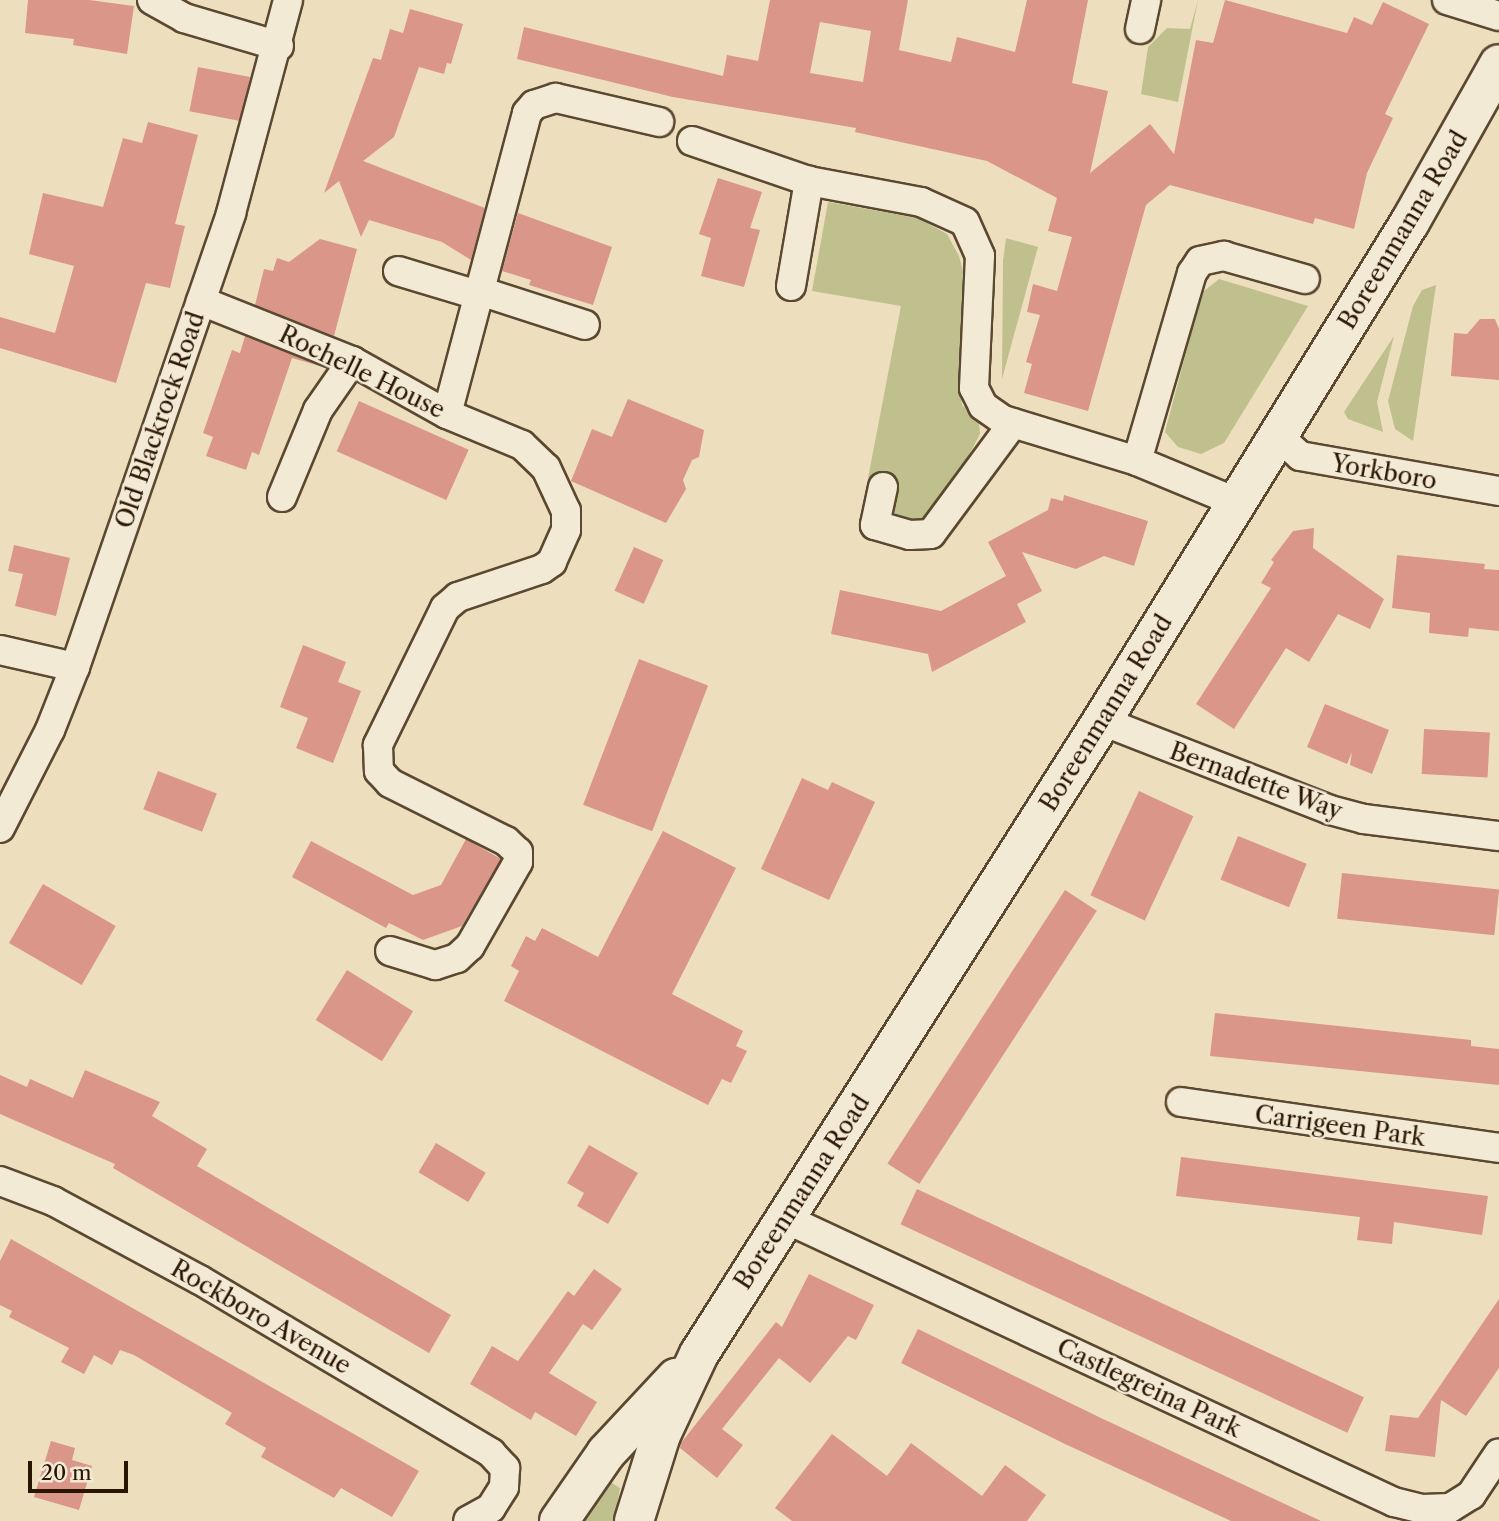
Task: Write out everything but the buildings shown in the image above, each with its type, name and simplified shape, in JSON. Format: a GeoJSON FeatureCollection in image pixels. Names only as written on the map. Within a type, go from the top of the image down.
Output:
{"type":"FeatureCollection","features":[{"type":"Feature","properties":{"kind":"main road","name":"Boreenmanna Road"},"geometry":{"type":"LineString","coordinates":[[634,1521],[661,1435],[699,1354],[1102,721],[1410,222],[1499,64]]}},
{"type":"Feature","properties":{"kind":"main road","name":"Boreenmanna Road"},"geometry":{"type":"LineString","coordinates":[[559,1521],[607,1453],[699,1354]]}},
{"type":"Feature","properties":{"kind":"street"},"geometry":{"type":"LineString","coordinates":[[152,0],[184,18],[279,46]]}},
{"type":"Feature","properties":{"kind":"street","name":"Old Blackrock Road"},"geometry":{"type":"LineString","coordinates":[[0,828],[50,730],[75,667],[201,301],[279,46],[288,0]]}},
{"type":"Feature","properties":{"kind":"street"},"geometry":{"type":"LineString","coordinates":[[1140,29],[1146,0]]}},
{"type":"Feature","properties":{"kind":"street"},"geometry":{"type":"LineString","coordinates":[[1447,0],[1499,16]]}},
{"type":"Feature","properties":{"kind":"street"},"geometry":{"type":"LineString","coordinates":[[447,414],[482,294],[527,113],[534,105],[556,98],[659,122]]}},
{"type":"Feature","properties":{"kind":"street"},"geometry":{"type":"LineString","coordinates":[[692,141],[809,181],[921,202],[965,222],[979,256],[974,388],[990,412],[1013,424],[1137,461],[1236,502]]}},
{"type":"Feature","properties":{"kind":"street"},"geometry":{"type":"LineString","coordinates":[[791,286],[809,181]]}},
{"type":"Feature","properties":{"kind":"street"},"geometry":{"type":"LineString","coordinates":[[1137,461],[1192,273],[1200,261],[1224,256],[1305,279]]}},
{"type":"Feature","properties":{"kind":"street"},"geometry":{"type":"LineString","coordinates":[[398,271],[585,326]]}},
{"type":"Feature","properties":{"kind":"street","name":"Rochelle House"},"geometry":{"type":"LineString","coordinates":[[201,301],[352,361],[447,414],[522,445],[547,468],[566,511],[566,530],[557,552],[541,569],[458,597],[446,608],[379,745],[379,771],[390,783],[515,845],[518,862],[470,946],[457,958],[435,965],[390,951]]}},
{"type":"Feature","properties":{"kind":"street"},"geometry":{"type":"LineString","coordinates":[[282,497],[318,410],[352,361]]}},
{"type":"Feature","properties":{"kind":"street"},"geometry":{"type":"LineString","coordinates":[[883,487],[876,524],[910,535],[931,534],[1013,424]]}},
{"type":"Feature","properties":{"kind":"street","name":"Yorkboro"},"geometry":{"type":"LineString","coordinates":[[1278,436],[1300,457],[1499,491]]}},
{"type":"Feature","properties":{"kind":"street"},"geometry":{"type":"LineString","coordinates":[[0,650],[75,667]]}},
{"type":"Feature","properties":{"kind":"street","name":"Bernadette Way"},"geometry":{"type":"LineString","coordinates":[[1102,721],[1330,810],[1364,819],[1499,836]]}},
{"type":"Feature","properties":{"kind":"street","name":"Carrigeen Park"},"geometry":{"type":"LineString","coordinates":[[1181,1102],[1499,1148]]}},
{"type":"Feature","properties":{"kind":"street","name":"Rockboro Avenue"},"geometry":{"type":"LineString","coordinates":[[0,1181],[52,1201],[264,1317],[478,1444],[499,1461],[506,1475],[491,1508],[468,1521]]}},
{"type":"Feature","properties":{"kind":"street","name":"Castlegreina Park"},"geometry":{"type":"LineString","coordinates":[[784,1219],[1394,1502],[1422,1510],[1450,1508],[1471,1495],[1499,1453]]}},
{"type":"Feature","properties":{"kind":"green space"},"geometry":{"type":"Polygon","coordinates":[[[1198,0],[1178,102],[1141,94],[1148,47],[1167,28],[1190,29],[1198,0]]]}},
{"type":"Feature","properties":{"kind":"green space"},"geometry":{"type":"Polygon","coordinates":[[[828,202],[918,218],[947,234],[959,256],[963,271],[959,379],[962,405],[979,422],[980,434],[958,476],[927,517],[917,522],[902,519],[892,511],[892,483],[868,478],[901,306],[812,291],[828,202]]]}},
{"type":"Feature","properties":{"kind":"green space"},"geometry":{"type":"Polygon","coordinates":[[[1006,238],[1038,247],[1002,379],[1003,261],[1006,238]]]}},
{"type":"Feature","properties":{"kind":"green space"},"geometry":{"type":"Polygon","coordinates":[[[1219,279],[1308,306],[1224,443],[1201,454],[1178,447],[1165,432],[1198,307],[1204,291],[1219,279]]]}},
{"type":"Feature","properties":{"kind":"green space"},"geometry":{"type":"Polygon","coordinates":[[[1436,285],[1413,441],[1395,429],[1388,401],[1413,306],[1422,290],[1436,285]]]}},
{"type":"Feature","properties":{"kind":"green space"},"geometry":{"type":"Polygon","coordinates":[[[1394,336],[1377,402],[1383,432],[1348,419],[1344,412],[1394,336]]]}},
{"type":"Feature","properties":{"kind":"green space"},"geometry":{"type":"Polygon","coordinates":[[[604,1478],[620,1488],[614,1521],[572,1521],[604,1478]]]}}]}
